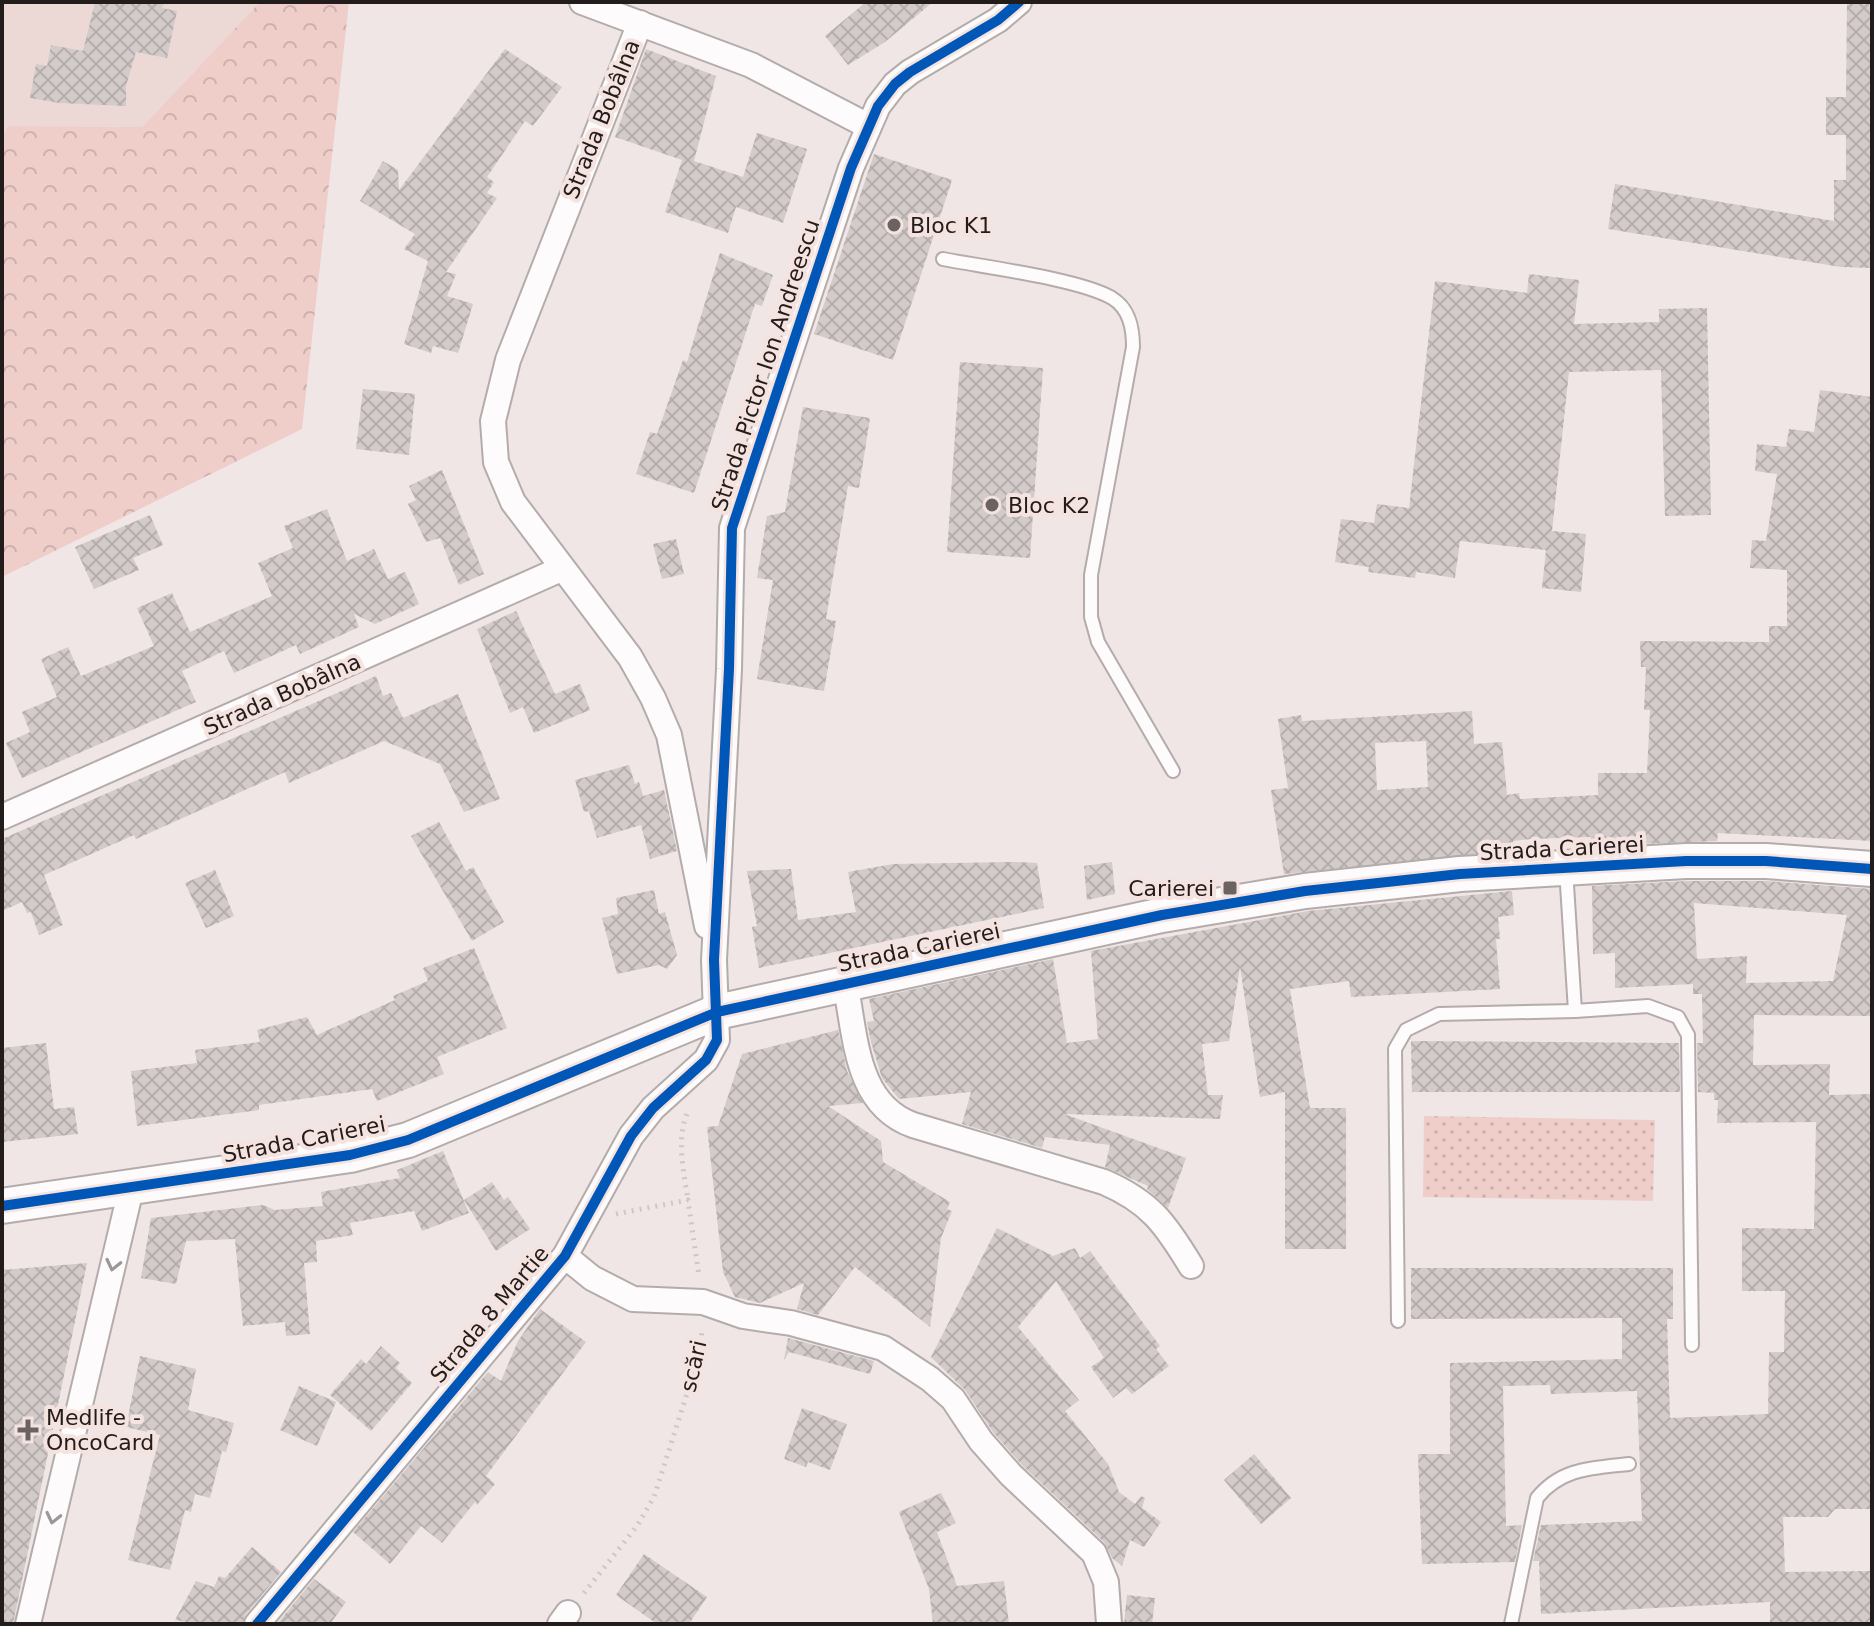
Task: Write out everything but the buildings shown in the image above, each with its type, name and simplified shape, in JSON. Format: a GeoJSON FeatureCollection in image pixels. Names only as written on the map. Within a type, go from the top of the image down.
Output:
{"type":"FeatureCollection","features":[{"type":"Feature","properties":{"kind":"street","name":"Strada Bobâlna"},"geometry":{"type":"LineString","coordinates":[[582,2],[751,65],[868,126]]}},
{"type":"Feature","properties":{"kind":"street","name":"Strada Pictor Ion Andreescu"},"geometry":{"type":"LineString","coordinates":[[717,1012],[714,960],[729,669],[732,528],[868,126],[895,84],[998,20],[1019,2]]}},
{"type":"Feature","properties":{"kind":"street","name":"Strada Bobâlna"},"geometry":{"type":"LineString","coordinates":[[640,23],[508,360],[493,421],[496,462],[513,502],[630,657],[653,698],[669,735],[714,960]]}},
{"type":"Feature","properties":{"kind":"street","name":"Strada Bobâlna"},"geometry":{"type":"LineString","coordinates":[[2,817],[480,608],[561,569]]}},
{"type":"Feature","properties":{"kind":"street","name":"Strada Carierei"},"geometry":{"type":"LineString","coordinates":[[2,1206],[302,1165],[408,1140],[717,1012],[1236,902],[1434,877],[1566,867],[1766,861],[1872,869]]}},
{"type":"Feature","properties":{"kind":"street","name":"Strada Carierei"},"geometry":{"type":"LineString","coordinates":[[845,983],[869,1090],[889,1114],[913,1125],[1104,1182],[1131,1194],[1151,1208],[1191,1266]]}},
{"type":"Feature","properties":{"kind":"street","name":"Strada 8 Martie"},"geometry":{"type":"LineString","coordinates":[[257,1624],[565,1256],[638,1127],[706,1060],[717,1040],[717,1012]]}},
{"type":"Feature","properties":{"kind":"street"},"geometry":{"type":"LineString","coordinates":[[28,1624],[131,1189]]}},
{"type":"Feature","properties":{"kind":"street"},"geometry":{"type":"LineString","coordinates":[[565,1256],[592,1278],[633,1299],[703,1302],[743,1316],[791,1323],[883,1348],[930,1379],[953,1399],[981,1441],[1011,1475],[1094,1553],[1106,1582],[1109,1624]]}},
{"type":"Feature","properties":{"kind":"lane"},"geometry":{"type":"LineString","coordinates":[[943,259],[1069,285],[1114,299],[1133,323],[1133,347],[1091,575],[1091,617],[1098,642],[1173,771]]}},
{"type":"Feature","properties":{"kind":"lane"},"geometry":{"type":"LineString","coordinates":[[1566,867],[1575,1011]]}},
{"type":"Feature","properties":{"kind":"lane"},"geometry":{"type":"LineString","coordinates":[[1398,1321],[1395,1049],[1406,1030],[1439,1014],[1648,1006],[1678,1017],[1688,1035],[1692,1345]]}},
{"type":"Feature","properties":{"kind":"lane"},"geometry":{"type":"LineString","coordinates":[[1511,1624],[1537,1498],[1550,1481],[1577,1470],[1629,1464]]}},
{"type":"Feature","properties":{"kind":"shaded area"},"geometry":{"type":"Polygon","coordinates":[[[2,2],[260,2],[142,127],[9,126],[2,136],[2,2]]]}},
{"type":"Feature","properties":{"kind":"green space"},"geometry":{"type":"Polygon","coordinates":[[[260,2],[349,2],[302,429],[2,577],[2,136],[9,126],[142,127],[260,2]]]}},
{"type":"Feature","properties":{"kind":"green space"},"geometry":{"type":"Polygon","coordinates":[[[1424,1116],[1655,1120],[1653,1201],[1423,1197],[1424,1116]]]}},
{"type":"Feature","properties":{"kind":"cycle path"},"geometry":{"type":"LineString","coordinates":[[257,1624],[565,1256],[631,1136],[653,1108],[706,1060],[717,1040],[714,960],[729,669],[732,528],[851,168],[878,106],[895,84],[910,72],[998,20],[1019,2]]}},
{"type":"Feature","properties":{"kind":"cycle path"},"geometry":{"type":"LineString","coordinates":[[2,1206],[350,1155],[408,1140],[717,1012],[1162,915],[1305,891],[1460,874],[1686,861],[1766,861],[1872,869]]}},
{"type":"Feature","properties":{"kind":"place","name":"Bloc K1"},"geometry":{"type":"Point","coordinates":[894,225]}},
{"type":"Feature","properties":{"kind":"place","name":"Bloc K2"},"geometry":{"type":"Point","coordinates":[992,505]}},
{"type":"Feature","properties":{"kind":"place","name":"Carierei"},"geometry":{"type":"Point","coordinates":[1230,888]}},
{"type":"Feature","properties":{"kind":"place","name":"Medlife - OncoCard"},"geometry":{"type":"Point","coordinates":[28,1430]}}]}
